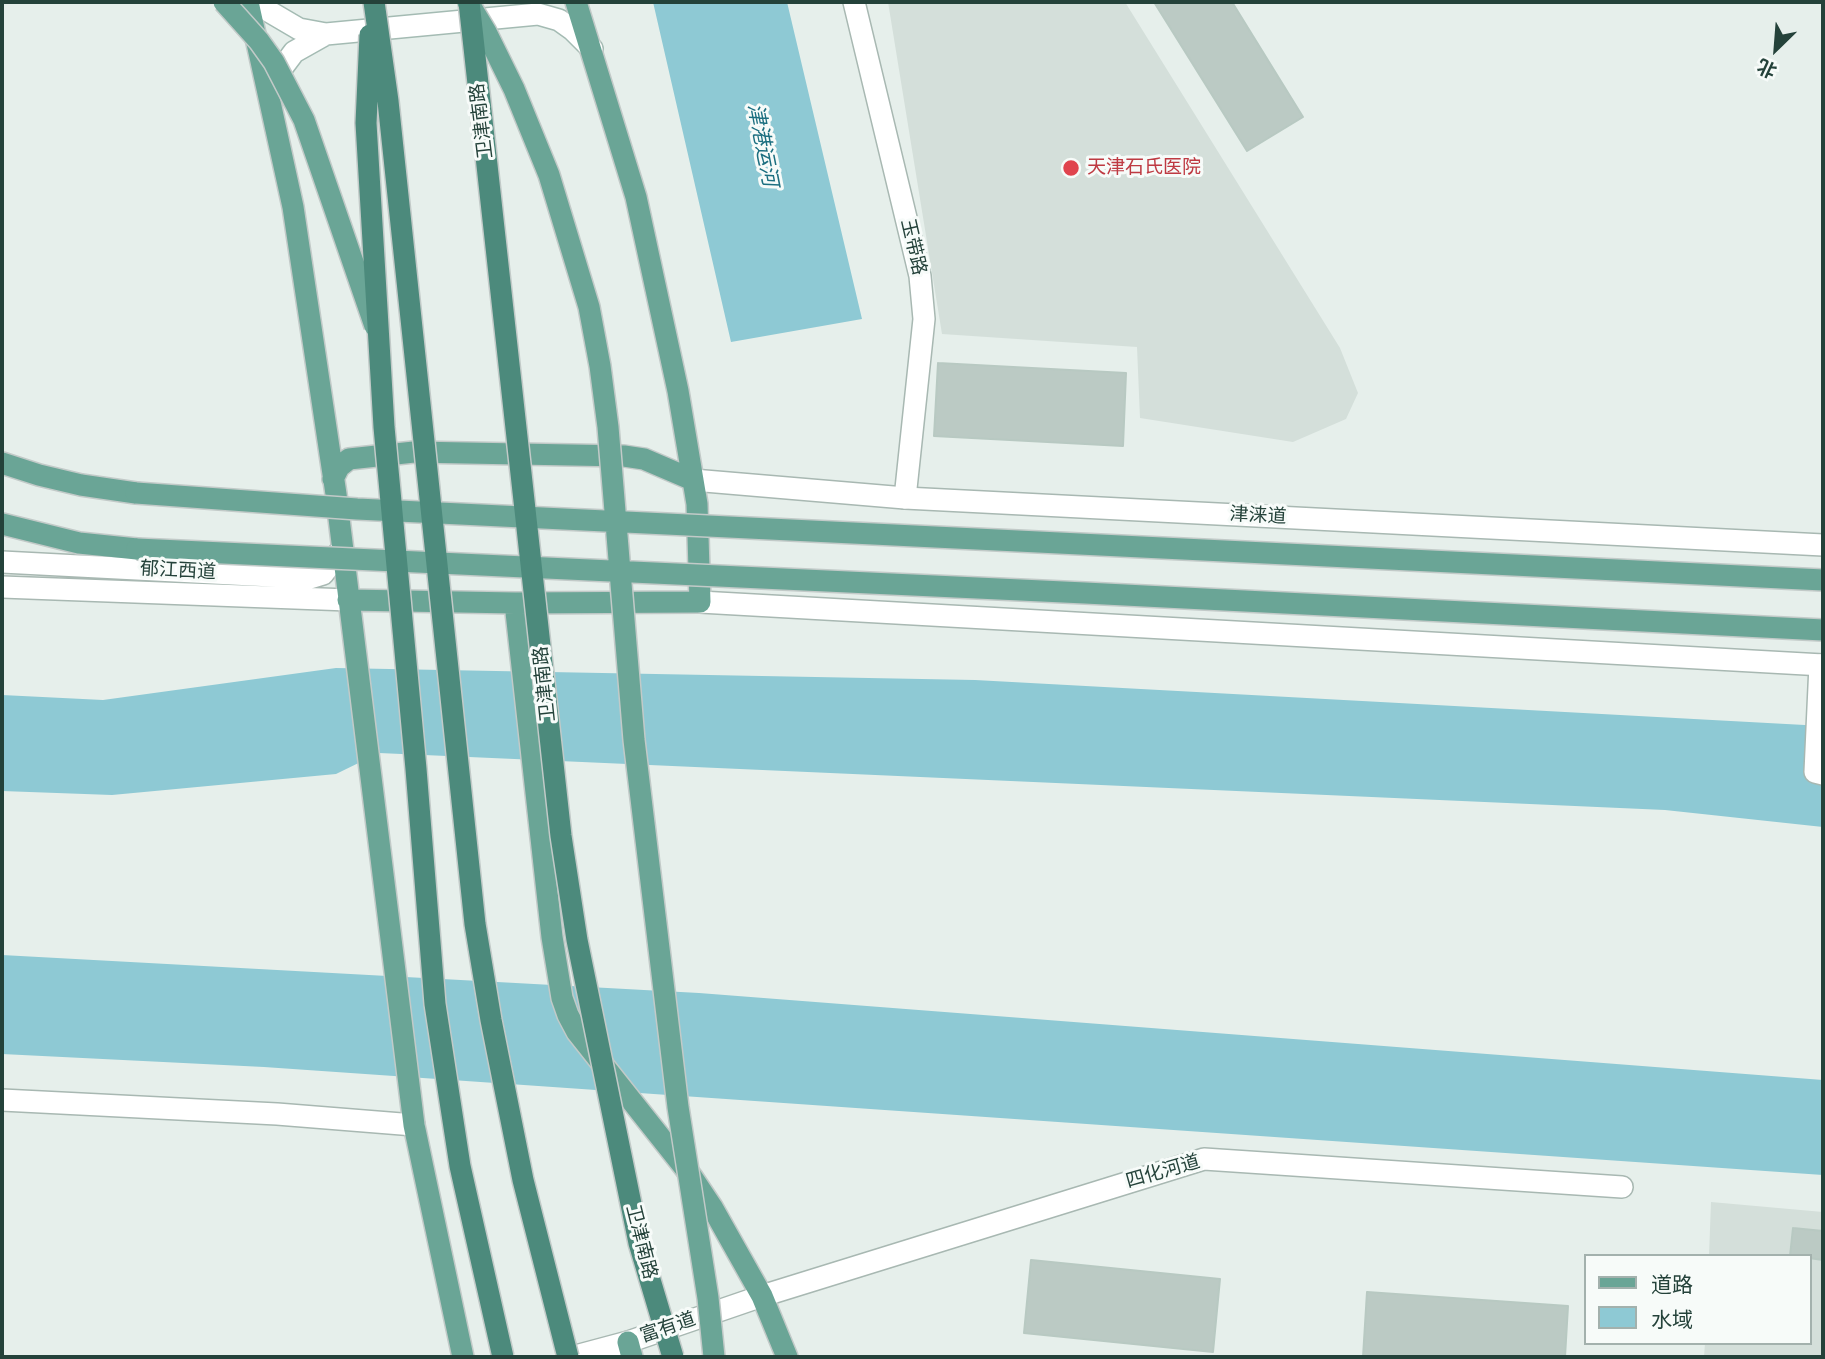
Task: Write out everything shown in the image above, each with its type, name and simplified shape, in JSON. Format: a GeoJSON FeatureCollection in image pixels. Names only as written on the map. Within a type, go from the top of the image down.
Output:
{"type":"FeatureCollection","features":[{"type":"Feature","properties":{"kind":"highway"},"geometry":{"type":"LineString","coordinates":[[373,2],[366,123],[379,339],[435,1004],[460,1166],[503,1357]]}},
{"type":"Feature","properties":{"kind":"highway"},"geometry":{"type":"LineString","coordinates":[[373,2],[390,115],[475,924],[523,1180],[570,1357]]}},
{"type":"Feature","properties":{"kind":"highway","name":"卫津南路"},"geometry":{"type":"LineString","coordinates":[[468,2],[567,875],[577,940],[639,1243],[673,1357]]}},
{"type":"Feature","properties":{"kind":"main road"},"geometry":{"type":"LineString","coordinates":[[224,2],[274,62],[304,120],[379,339]]}},
{"type":"Feature","properties":{"kind":"main road"},"geometry":{"type":"LineString","coordinates":[[248,2],[293,206],[333,479],[414,1125],[463,1357]]}},
{"type":"Feature","properties":{"kind":"main road"},"geometry":{"type":"LineString","coordinates":[[468,2],[514,89],[549,175],[589,307],[600,366],[608,428],[634,740],[678,1107],[708,1298],[714,1357]]}},
{"type":"Feature","properties":{"kind":"main road"},"geometry":{"type":"LineString","coordinates":[[348,600],[515,603],[700,601],[699,528],[678,391],[636,197],[576,2]]}},
{"type":"Feature","properties":{"kind":"main road"},"geometry":{"type":"LineString","coordinates":[[333,479],[339,467],[349,459],[428,453],[624,456],[644,459],[693,480]]}},
{"type":"Feature","properties":{"kind":"main road"},"geometry":{"type":"LineString","coordinates":[[2,463],[80,485],[136,492],[357,509],[1823,580]]}},
{"type":"Feature","properties":{"kind":"main road"},"geometry":{"type":"LineString","coordinates":[[2,524],[79,543],[137,549],[1823,630]]}},
{"type":"Feature","properties":{"kind":"main road"},"geometry":{"type":"LineString","coordinates":[[515,603],[552,937],[562,998],[577,1032],[712,1207],[762,1296],[787,1357]]}},
{"type":"Feature","properties":{"kind":"street"},"geometry":{"type":"LineString","coordinates":[[258,2],[299,29],[326,34],[545,8],[592,49]]}},
{"type":"Feature","properties":{"kind":"street","name":"玉带路"},"geometry":{"type":"LineString","coordinates":[[854,2],[920,276],[924,319],[905,498]]}},
{"type":"Feature","properties":{"kind":"street"},"geometry":{"type":"LineString","coordinates":[[268,95],[294,52],[326,34]]}},
{"type":"Feature","properties":{"kind":"street","name":"津涞道"},"geometry":{"type":"LineString","coordinates":[[693,480],[905,498],[1823,545]]}},
{"type":"Feature","properties":{"kind":"street","name":"郁江西道"},"geometry":{"type":"LineString","coordinates":[[2,562],[310,578],[324,574],[341,550]]}},
{"type":"Feature","properties":{"kind":"street","name":"郁江西道"},"geometry":{"type":"LineString","coordinates":[[2,587],[348,600]]}},
{"type":"Feature","properties":{"kind":"street"},"geometry":{"type":"LineString","coordinates":[[700,601],[1822,665],[1819,691],[1819,773]]}},
{"type":"Feature","properties":{"kind":"street"},"geometry":{"type":"LineString","coordinates":[[2,1100],[277,1114],[414,1125]]}},
{"type":"Feature","properties":{"kind":"street","name":"四化河道"},"geometry":{"type":"LineString","coordinates":[[762,1296],[1203,1159],[1622,1187]]}},
{"type":"Feature","properties":{"kind":"street","name":"富有道"},"geometry":{"type":"LineString","coordinates":[[570,1357],[630,1350],[762,1296]]}},
{"type":"Feature","properties":{"kind":"shaded area","name":"天津石氏医院"},"geometry":{"type":"Polygon","coordinates":[[[888,2],[1125,2],[1340,348],[1358,393],[1346,419],[1293,442],[1140,418],[1137,347],[942,334],[888,2]]]}},
{"type":"Feature","properties":{"kind":"shaded area"},"geometry":{"type":"Polygon","coordinates":[[[1711,1202],[1823,1212],[1823,1357],[1704,1357],[1705,1345],[1811,1345],[1811,1254],[1709,1254],[1711,1202]]]}},
{"type":"Feature","properties":{"kind":"water","name":"津港运河"},"geometry":{"type":"Polygon","coordinates":[[[653,2],[787,2],[862,319],[731,342],[653,2]]]}},
{"type":"Feature","properties":{"kind":"water"},"geometry":{"type":"Polygon","coordinates":[[[336,668],[975,680],[1823,726],[1823,827],[1665,810],[379,753],[336,774],[112,795],[2,791],[2,695],[103,700],[336,668]]]}},
{"type":"Feature","properties":{"kind":"water"},"geometry":{"type":"Polygon","coordinates":[[[2,955],[699,993],[1823,1080],[1823,1175],[264,1067],[2,1054],[2,955]]]}},
{"type":"Feature","properties":{"kind":"building"},"geometry":{"type":"Polygon","coordinates":[[[1154,2],[1232,2],[1303,117],[1247,151],[1154,2]]]}},
{"type":"Feature","properties":{"kind":"building"},"geometry":{"type":"Polygon","coordinates":[[[938,363],[1126,373],[1123,446],[934,436],[938,363]]]}},
{"type":"Feature","properties":{"kind":"building"},"geometry":{"type":"Polygon","coordinates":[[[1793,1228],[1823,1231],[1823,1260],[1811,1258],[1811,1254],[1790,1254],[1793,1228]]]}},
{"type":"Feature","properties":{"kind":"building"},"geometry":{"type":"Polygon","coordinates":[[[1031,1260],[1220,1279],[1213,1352],[1024,1333],[1031,1260]]]}},
{"type":"Feature","properties":{"kind":"building"},"geometry":{"type":"Polygon","coordinates":[[[1367,1292],[1568,1306],[1565,1357],[1363,1357],[1367,1292]]]}},
{"type":"Feature","properties":{"kind":"place","name":"天津石氏医院"},"geometry":{"type":"Point","coordinates":[1071,168]}}]}
